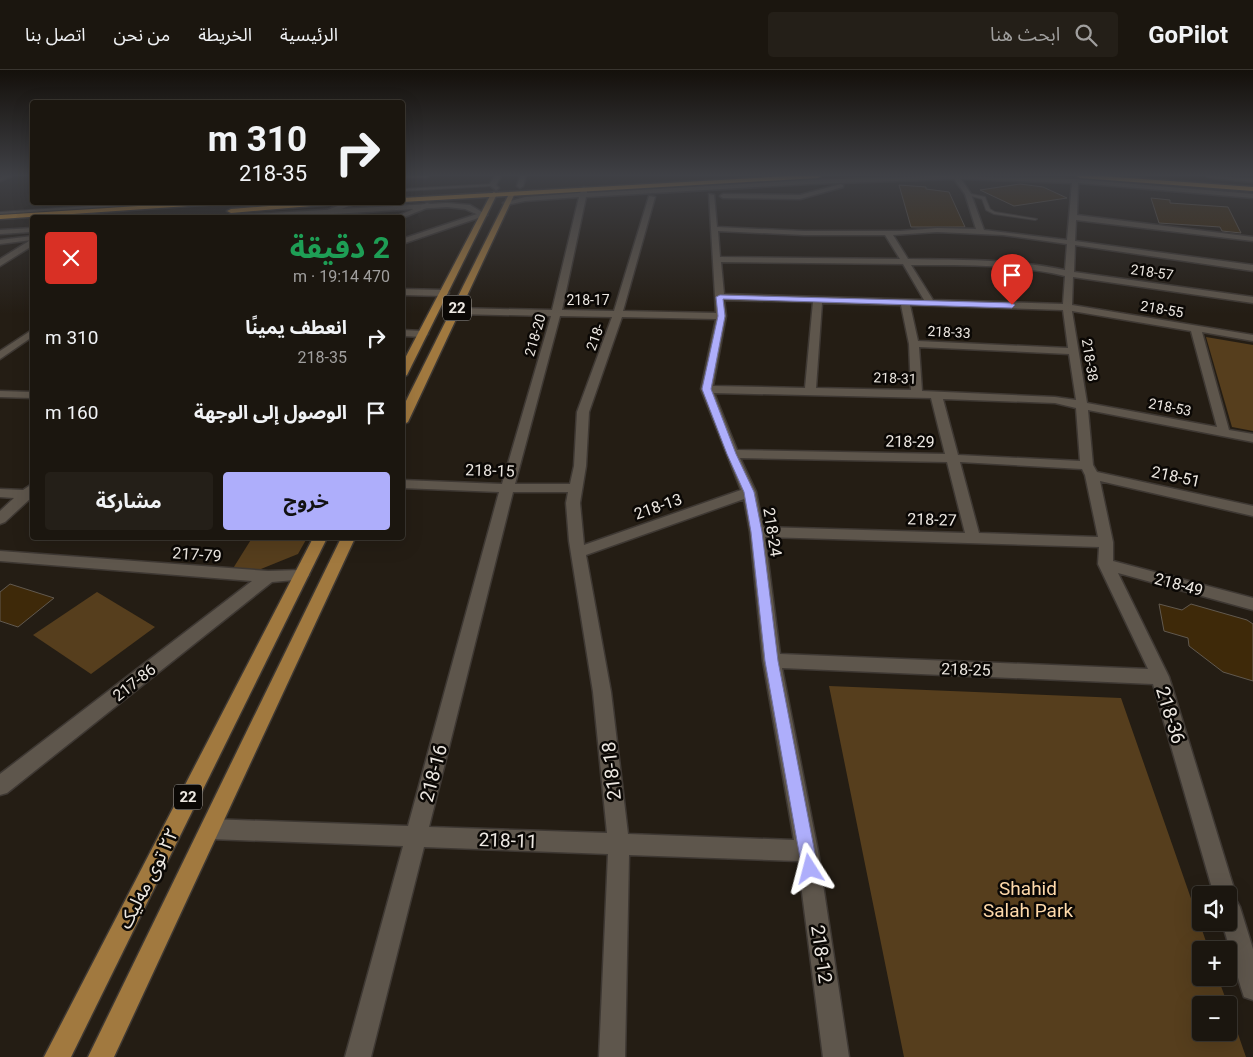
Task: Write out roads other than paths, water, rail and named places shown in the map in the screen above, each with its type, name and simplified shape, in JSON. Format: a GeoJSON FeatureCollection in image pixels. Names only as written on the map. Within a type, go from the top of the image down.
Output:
{"type":"FeatureCollection","features":[{"type":"Feature","properties":{"kind":"highway"},"geometry":{"type":"LineString","coordinates":[[0,225],[30,223]]}},
{"type":"Feature","properties":{"kind":"main road","name":"22"},"geometry":{"type":"LineString","coordinates":[[405,369],[479,222]]}},
{"type":"Feature","properties":{"kind":"main road","name":"22"},"geometry":{"type":"LineString","coordinates":[[405,416],[498,222]]}},
{"type":"Feature","properties":{"kind":"main road","name":"٢٢ توی مەلیک"},"geometry":{"type":"LineString","coordinates":[[57,1057],[319,540]]}},
{"type":"Feature","properties":{"kind":"main road","name":"٢٢ توی مەلیک"},"geometry":{"type":"LineString","coordinates":[[101,1057],[347,540]]}},
{"type":"Feature","properties":{"kind":"street"},"geometry":{"type":"LineString","coordinates":[[405,241],[462,222]]}},
{"type":"Feature","properties":{"kind":"street","name":"218-20"},"geometry":{"type":"LineString","coordinates":[[509,488],[524,424],[556,314],[578,222]]}},
{"type":"Feature","properties":{"kind":"street","name":"218-"},"geometry":{"type":"LineString","coordinates":[[576,488],[580,466],[583,412],[618,314],[644,222]]}},
{"type":"Feature","properties":{"kind":"street"},"geometry":{"type":"LineString","coordinates":[[707,389],[721,316],[713,222]]}},
{"type":"Feature","properties":{"kind":"street"},"geometry":{"type":"LineString","coordinates":[[978,222],[981,232]]}},
{"type":"Feature","properties":{"kind":"street","name":"218-38"},"geometry":{"type":"LineString","coordinates":[[1073,222],[1067,307],[1082,405],[1089,470],[1106,542]]}},
{"type":"Feature","properties":{"kind":"street"},"geometry":{"type":"LineString","coordinates":[[1114,222],[1253,239]]}},
{"type":"Feature","properties":{"kind":"street"},"geometry":{"type":"LineString","coordinates":[[714,229],[888,233],[937,230],[981,232],[1071,242],[1253,268]]}},
{"type":"Feature","properties":{"kind":"street"},"geometry":{"type":"LineString","coordinates":[[0,232],[30,230]]}},
{"type":"Feature","properties":{"kind":"street"},"geometry":{"type":"LineString","coordinates":[[888,233],[930,303]]}},
{"type":"Feature","properties":{"kind":"street"},"geometry":{"type":"LineString","coordinates":[[0,242],[30,238]]}},
{"type":"Feature","properties":{"kind":"street"},"geometry":{"type":"LineString","coordinates":[[0,262],[30,244]]}},
{"type":"Feature","properties":{"kind":"street","name":"218-57"},"geometry":{"type":"LineString","coordinates":[[716,260],[978,263],[1047,269],[1070,274],[1253,300]]}},
{"type":"Feature","properties":{"kind":"street"},"geometry":{"type":"LineString","coordinates":[[405,292],[444,293]]}},
{"type":"Feature","properties":{"kind":"street","name":"218-55"},"geometry":{"type":"LineString","coordinates":[[720,297],[1067,307],[1253,338]]}},
{"type":"Feature","properties":{"kind":"street"},"geometry":{"type":"LineString","coordinates":[[810,391],[818,300]]}},
{"type":"Feature","properties":{"kind":"street"},"geometry":{"type":"LineString","coordinates":[[905,302],[914,344],[917,394]]}},
{"type":"Feature","properties":{"kind":"street","name":"218-17"},"geometry":{"type":"LineString","coordinates":[[455,311],[721,316]]}},
{"type":"Feature","properties":{"kind":"street"},"geometry":{"type":"LineString","coordinates":[[1196,329],[1224,432]]}},
{"type":"Feature","properties":{"kind":"street"},"geometry":{"type":"LineString","coordinates":[[405,333],[423,334]]}},
{"type":"Feature","properties":{"kind":"street"},"geometry":{"type":"LineString","coordinates":[[0,356],[30,335]]}},
{"type":"Feature","properties":{"kind":"street"},"geometry":{"type":"LineString","coordinates":[[19,344],[30,344]]}},
{"type":"Feature","properties":{"kind":"street","name":"218-33"},"geometry":{"type":"LineString","coordinates":[[914,344],[1073,351]]}},
{"type":"Feature","properties":{"kind":"street","name":"218-31"},"geometry":{"type":"LineString","coordinates":[[707,389],[917,394],[1055,400],[1082,405]]}},
{"type":"Feature","properties":{"kind":"street","name":"218-24"},"geometry":{"type":"LineString","coordinates":[[707,389],[749,492],[757,532],[772,661],[807,850]]}},
{"type":"Feature","properties":{"kind":"street"},"geometry":{"type":"LineString","coordinates":[[0,394],[30,395]]}},
{"type":"Feature","properties":{"kind":"street"},"geometry":{"type":"LineString","coordinates":[[936,395],[951,459],[973,538]]}},
{"type":"Feature","properties":{"kind":"street","name":"218-53"},"geometry":{"type":"LineString","coordinates":[[1082,405],[1253,438]]}},
{"type":"Feature","properties":{"kind":"street","name":"218-29"},"geometry":{"type":"LineString","coordinates":[[732,454],[951,459],[1089,470]]}},
{"type":"Feature","properties":{"kind":"street","name":"218-51"},"geometry":{"type":"LineString","coordinates":[[1089,470],[1253,511]]}},
{"type":"Feature","properties":{"kind":"street","name":"218-15"},"geometry":{"type":"LineString","coordinates":[[405,484],[509,488],[576,488]]}},
{"type":"Feature","properties":{"kind":"street","name":"218-16"},"geometry":{"type":"LineString","coordinates":[[358,1057],[509,488]]}},
{"type":"Feature","properties":{"kind":"street","name":"218-18"},"geometry":{"type":"LineString","coordinates":[[576,488],[573,503],[578,552],[602,692],[619,844],[612,1057]]}},
{"type":"Feature","properties":{"kind":"street"},"geometry":{"type":"LineString","coordinates":[[0,493],[30,491]]}},
{"type":"Feature","properties":{"kind":"street"},"geometry":{"type":"LineString","coordinates":[[0,519],[30,491]]}},
{"type":"Feature","properties":{"kind":"street","name":"218-13"},"geometry":{"type":"LineString","coordinates":[[578,552],[749,492]]}},
{"type":"Feature","properties":{"kind":"street","name":"218-27"},"geometry":{"type":"LineString","coordinates":[[757,532],[1106,542]]}},
{"type":"Feature","properties":{"kind":"street","name":"218-36"},"geometry":{"type":"LineString","coordinates":[[1106,542],[1106,564],[1160,677],[1222,886]]}},
{"type":"Feature","properties":{"kind":"street","name":"217-79"},"geometry":{"type":"LineString","coordinates":[[0,556],[268,577],[301,575]]}},
{"type":"Feature","properties":{"kind":"street","name":"218-49"},"geometry":{"type":"LineString","coordinates":[[1106,564],[1253,604]]}},
{"type":"Feature","properties":{"kind":"street","name":"217-86"},"geometry":{"type":"LineString","coordinates":[[0,786],[268,577]]}},
{"type":"Feature","properties":{"kind":"street","name":"218-25"},"geometry":{"type":"LineString","coordinates":[[772,661],[1160,677]]}},
{"type":"Feature","properties":{"kind":"street","name":"218-11"},"geometry":{"type":"LineString","coordinates":[[210,829],[807,850]]}},
{"type":"Feature","properties":{"kind":"street","name":"218-12"},"geometry":{"type":"LineString","coordinates":[[807,850],[836,1057]]}},
{"type":"Feature","properties":{"kind":"street"},"geometry":{"type":"LineString","coordinates":[[1236,931],[1253,988]]}},
{"type":"Feature","properties":{"kind":"park label","name":"Shahid Salah Park"},"geometry":{"type":"Point","coordinates":[1028,899]}}]}
